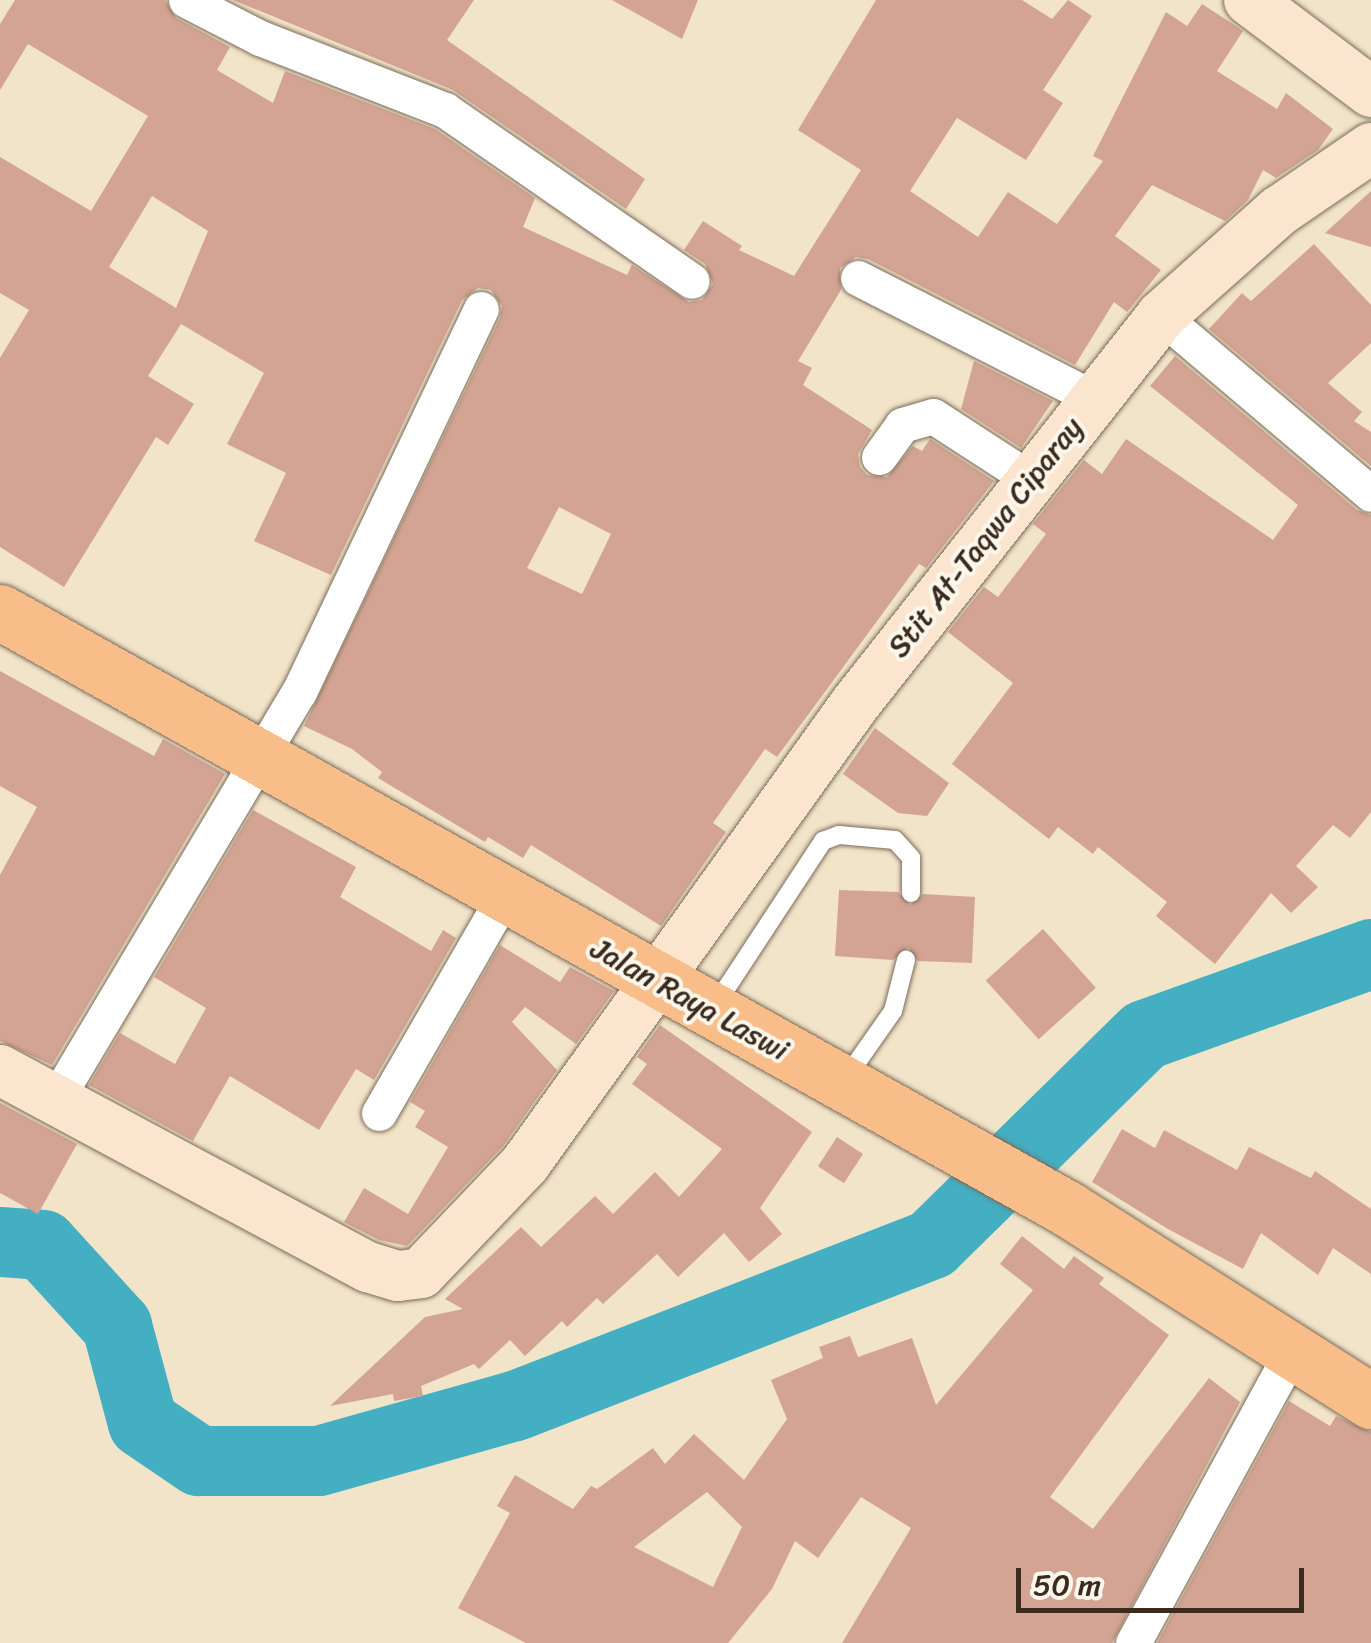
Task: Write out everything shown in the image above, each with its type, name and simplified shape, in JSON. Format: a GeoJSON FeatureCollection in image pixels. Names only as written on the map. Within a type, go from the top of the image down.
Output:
{"type":"FeatureCollection","features":[{"type":"Feature","properties":{"kind":"main road"},"geometry":{"type":"LineString","coordinates":[[1250,0],[1371,92]]}},
{"type":"Feature","properties":{"kind":"main road","name":"Stit At-Taqwa Ciparay"},"geometry":{"type":"LineString","coordinates":[[56,1099],[368,1268],[398,1276],[421,1273],[525,1164],[659,983],[855,704],[1160,316],[1279,211],[1371,148]]}},
{"type":"Feature","properties":{"kind":"main road","name":"Jalan Raya Laswi"},"geometry":{"type":"LineString","coordinates":[[0,612],[1068,1209],[1371,1401]]}},
{"type":"Feature","properties":{"kind":"main road"},"geometry":{"type":"LineString","coordinates":[[0,1070],[56,1099]]}},
{"type":"Feature","properties":{"kind":"street"},"geometry":{"type":"LineString","coordinates":[[186,0],[260,38],[445,110],[692,281]]}},
{"type":"Feature","properties":{"kind":"street"},"geometry":{"type":"LineString","coordinates":[[858,278],[1094,398]]}},
{"type":"Feature","properties":{"kind":"street"},"geometry":{"type":"LineString","coordinates":[[56,1099],[257,754],[299,692],[481,310]]}},
{"type":"Feature","properties":{"kind":"street"},"geometry":{"type":"LineString","coordinates":[[1160,316],[1371,494]]}},
{"type":"Feature","properties":{"kind":"street"},"geometry":{"type":"LineString","coordinates":[[880,457],[902,425],[933,416],[1030,479]]}},
{"type":"Feature","properties":{"kind":"street"},"geometry":{"type":"LineString","coordinates":[[378,1112],[504,896]]}},
{"type":"Feature","properties":{"kind":"street"},"geometry":{"type":"LineString","coordinates":[[1134,1643],[1292,1351]]}},
{"type":"Feature","properties":{"kind":"lane"},"geometry":{"type":"LineString","coordinates":[[711,1012],[823,841],[840,835],[895,840],[911,858],[911,893]]}},
{"type":"Feature","properties":{"kind":"lane"},"geometry":{"type":"LineString","coordinates":[[843,1082],[892,1011],[906,960]]}},
{"type":"Feature","properties":{"kind":"building"},"geometry":{"type":"Polygon","coordinates":[[[15,0],[165,0],[176,18],[230,47],[217,70],[273,103],[285,71],[435,129],[535,198],[523,227],[627,275],[632,265],[689,302],[702,300],[713,284],[705,264],[684,250],[703,221],[742,246],[739,250],[794,276],[861,170],[798,130],[876,0],[1022,0],[1052,19],[1068,0],[1092,16],[1043,90],[1063,103],[1026,160],[957,118],[910,191],[978,237],[1008,192],[1057,224],[1103,161],[1093,156],[1166,12],[1187,26],[1202,4],[1236,26],[1243,31],[1217,71],[1277,109],[1286,93],[1333,129],[1318,150],[1276,178],[1263,170],[1248,200],[1225,221],[1152,185],[1115,236],[1161,270],[1127,312],[1114,302],[1075,365],[868,259],[856,257],[840,268],[841,290],[798,361],[812,368],[803,385],[872,430],[858,454],[860,467],[867,475],[887,477],[913,446],[922,451],[930,439],[994,481],[926,568],[919,564],[777,757],[765,749],[713,823],[726,832],[661,926],[531,845],[523,858],[488,837],[485,842],[378,778],[382,772],[352,749],[304,726],[500,318],[502,306],[491,290],[478,288],[462,300],[331,575],[254,541],[286,473],[227,444],[264,373],[181,324],[148,376],[194,404],[168,445],[156,437],[64,587],[0,547],[0,358],[29,310],[0,293],[0,157],[91,211],[148,116],[28,44],[0,90],[0,24],[15,0]],[[152,196],[109,267],[176,308],[208,231],[152,196]],[[559,507],[527,568],[582,594],[611,534],[559,507]]]}},
{"type":"Feature","properties":{"kind":"building"},"geometry":{"type":"Polygon","coordinates":[[[233,0],[474,0],[447,40],[645,179],[626,209],[453,90],[233,0]]]}},
{"type":"Feature","properties":{"kind":"building"},"geometry":{"type":"Polygon","coordinates":[[[612,0],[698,0],[682,39],[612,0]]]}},
{"type":"Feature","properties":{"kind":"building"},"geometry":{"type":"Polygon","coordinates":[[[1371,191],[1371,247],[1325,233],[1371,191]]]}},
{"type":"Feature","properties":{"kind":"building"},"geometry":{"type":"Polygon","coordinates":[[[1314,244],[1371,305],[1371,343],[1328,383],[1362,412],[1354,421],[1371,432],[1371,466],[1209,329],[1242,293],[1251,301],[1314,244]]]}},
{"type":"Feature","properties":{"kind":"building"},"geometry":{"type":"Polygon","coordinates":[[[1175,356],[1357,510],[1371,515],[1371,812],[1350,838],[1333,825],[1296,866],[1318,887],[1291,913],[1271,893],[1215,964],[1156,916],[1167,902],[1098,847],[1093,854],[1058,827],[1049,839],[952,764],[1013,683],[948,632],[984,587],[998,597],[1046,534],[1033,524],[1084,460],[1102,474],[1126,439],[1273,540],[1298,505],[1150,386],[1175,356]]]}},
{"type":"Feature","properties":{"kind":"building"},"geometry":{"type":"Polygon","coordinates":[[[974,361],[1053,401],[1021,448],[961,409],[974,361]]]}},
{"type":"Feature","properties":{"kind":"building"},"geometry":{"type":"Polygon","coordinates":[[[0,671],[154,756],[163,739],[225,774],[52,1065],[0,1041],[0,875],[37,807],[0,786],[0,671]]]}},
{"type":"Feature","properties":{"kind":"building"},"geometry":{"type":"Polygon","coordinates":[[[875,728],[949,783],[927,816],[898,813],[843,774],[875,728]]]}},
{"type":"Feature","properties":{"kind":"building"},"geometry":{"type":"Polygon","coordinates":[[[253,810],[356,867],[340,897],[431,951],[443,930],[456,938],[374,1080],[356,1069],[319,1130],[230,1076],[193,1141],[89,1085],[120,1033],[175,1064],[206,1008],[154,977],[253,810]]]}},
{"type":"Feature","properties":{"kind":"building"},"geometry":{"type":"Polygon","coordinates":[[[839,890],[898,892],[910,905],[923,894],[975,897],[972,963],[918,961],[908,948],[893,960],[835,956],[839,890]]]}},
{"type":"Feature","properties":{"kind":"building"},"geometry":{"type":"Polygon","coordinates":[[[1043,929],[1096,988],[1039,1039],[986,981],[1043,929]]]}},
{"type":"Feature","properties":{"kind":"building"},"geometry":{"type":"Polygon","coordinates":[[[500,945],[560,982],[570,967],[614,991],[576,1044],[525,1007],[512,1022],[557,1070],[503,1146],[407,1246],[379,1240],[344,1222],[364,1188],[408,1214],[448,1147],[415,1127],[425,1111],[410,1102],[500,945]]]}},
{"type":"Feature","properties":{"kind":"building"},"geometry":{"type":"Polygon","coordinates":[[[660,1025],[812,1132],[760,1208],[782,1234],[749,1262],[724,1233],[678,1277],[657,1254],[603,1304],[597,1298],[567,1327],[562,1321],[525,1356],[510,1340],[479,1369],[474,1364],[421,1386],[423,1396],[394,1401],[393,1394],[330,1406],[425,1317],[463,1309],[445,1299],[521,1227],[541,1247],[595,1196],[613,1214],[655,1172],[679,1197],[722,1149],[632,1084],[647,1064],[637,1057],[660,1025]]]}},
{"type":"Feature","properties":{"kind":"building"},"geometry":{"type":"Polygon","coordinates":[[[0,1103],[77,1144],[38,1214],[0,1193],[0,1103]]]}},
{"type":"Feature","properties":{"kind":"building"},"geometry":{"type":"Polygon","coordinates":[[[1122,1129],[1155,1148],[1164,1130],[1237,1170],[1249,1147],[1311,1178],[1315,1171],[1371,1209],[1371,1274],[1333,1248],[1318,1275],[1261,1233],[1243,1269],[1168,1229],[1092,1182],[1122,1129]]]}},
{"type":"Feature","properties":{"kind":"building"},"geometry":{"type":"Polygon","coordinates":[[[837,1137],[863,1154],[844,1183],[818,1166],[837,1137]]]}},
{"type":"Feature","properties":{"kind":"building"},"geometry":{"type":"Polygon","coordinates":[[[1022,1236],[1064,1269],[1074,1256],[1104,1278],[1099,1284],[1169,1335],[1050,1497],[1093,1529],[1209,1378],[1240,1402],[1112,1643],[842,1643],[911,1528],[861,1497],[818,1558],[795,1541],[772,1589],[728,1643],[526,1643],[458,1608],[510,1513],[497,1506],[515,1475],[573,1509],[591,1486],[597,1489],[653,1448],[665,1464],[694,1434],[744,1480],[787,1419],[771,1380],[823,1358],[819,1347],[850,1336],[858,1357],[912,1338],[936,1405],[1033,1290],[1000,1264],[1022,1236]],[[707,1492],[634,1547],[713,1587],[742,1527],[707,1492]]]}},
{"type":"Feature","properties":{"kind":"building"},"geometry":{"type":"Polygon","coordinates":[[[1289,1401],[1330,1426],[1336,1416],[1371,1432],[1371,1643],[1157,1643],[1289,1401]]]}},
{"type":"Feature","properties":{"kind":"waterway"},"geometry":{"type":"LineString","coordinates":[[0,1242],[43,1245],[117,1326],[143,1423],[199,1461],[319,1461],[515,1406],[932,1244],[1145,1035],[1371,954]]}}]}
